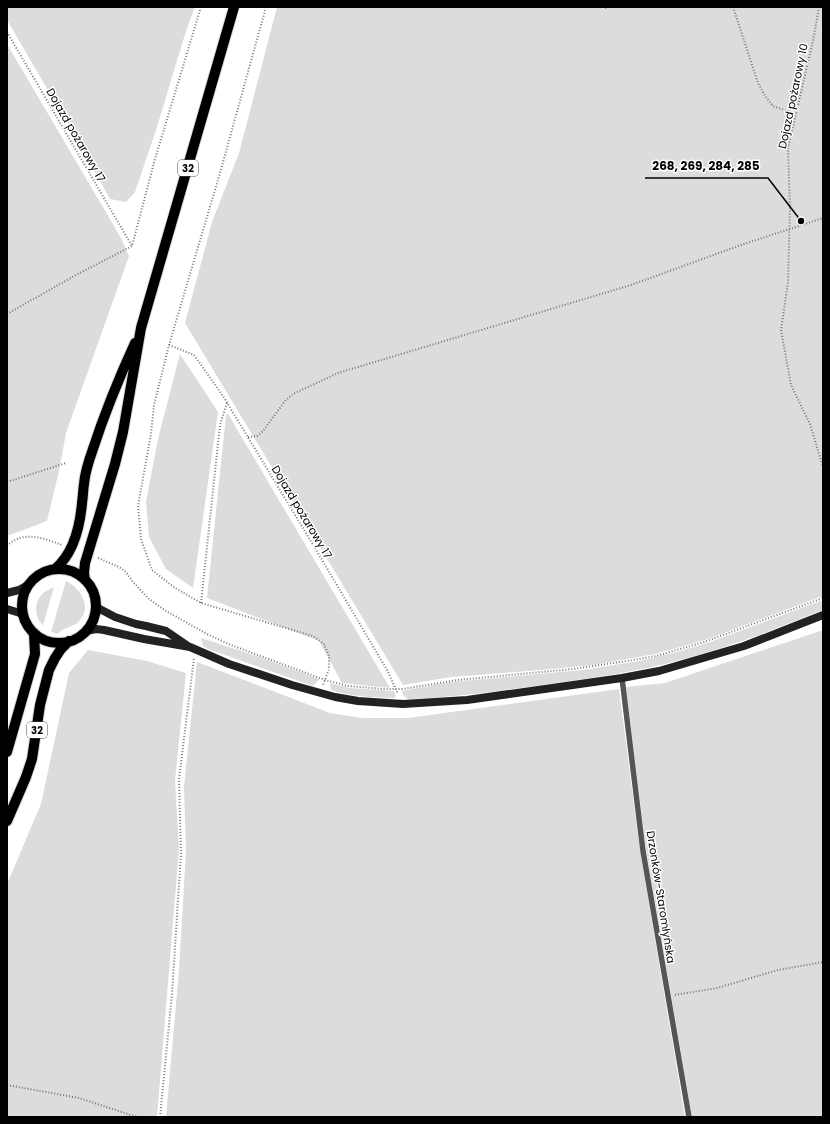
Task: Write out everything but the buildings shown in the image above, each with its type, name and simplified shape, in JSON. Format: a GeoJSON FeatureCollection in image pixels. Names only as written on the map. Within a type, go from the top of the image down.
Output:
{"type":"FeatureCollection","features":[{"type":"Feature","properties":{"kind":"main road","name":"32"},"geometry":{"type":"LineString","coordinates":[[85,580],[85,563],[115,464],[123,432],[141,328],[234,7]]}},
{"type":"Feature","properties":{"kind":"main road","name":"32"},"geometry":{"type":"LineString","coordinates":[[28,585],[35,577],[54,569],[60,564],[70,548],[80,519],[84,483],[92,450],[115,388],[141,328]]}},
{"type":"Feature","properties":{"kind":"main road"},"geometry":{"type":"LineString","coordinates":[[54,569],[70,571],[77,574],[85,580],[91,588],[95,597],[96,607],[91,623],[86,631]]}},
{"type":"Feature","properties":{"kind":"main road"},"geometry":{"type":"LineString","coordinates":[[7,593],[19,590],[28,585]]}},
{"type":"Feature","properties":{"kind":"main road"},"geometry":{"type":"LineString","coordinates":[[7,609],[23,614],[22,602],[28,585]]}},
{"type":"Feature","properties":{"kind":"main road"},"geometry":{"type":"LineString","coordinates":[[96,607],[115,617],[166,631],[193,648],[229,664],[292,685],[319,693],[358,701],[403,704],[467,700],[622,678],[659,671],[731,650],[823,615]]}},
{"type":"Feature","properties":{"kind":"main road","name":"32"},"geometry":{"type":"LineString","coordinates":[[7,752],[35,654],[34,633],[25,621],[23,614]]}},
{"type":"Feature","properties":{"kind":"main road"},"geometry":{"type":"LineString","coordinates":[[86,631],[96,629],[104,630],[193,648]]}},
{"type":"Feature","properties":{"kind":"main road","name":"32"},"geometry":{"type":"LineString","coordinates":[[7,821],[32,759],[40,705],[49,670],[61,649],[69,641],[86,631]]}},
{"type":"Feature","properties":{"kind":"main road"},"geometry":{"type":"LineString","coordinates":[[34,633],[49,641],[69,641]]}},
{"type":"Feature","properties":{"kind":"lane","name":"Drzonków-Staromłyńska"},"geometry":{"type":"LineString","coordinates":[[622,678],[643,851],[689,1117]]}},
{"type":"Feature","properties":{"kind":"path"},"geometry":{"type":"LineString","coordinates":[[7,314],[76,275],[132,246],[155,159],[201,7]]}},
{"type":"Feature","properties":{"kind":"path"},"geometry":{"type":"LineString","coordinates":[[266,7],[220,173],[169,345],[154,405],[151,434],[138,506],[141,539],[152,570],[175,588],[201,604],[313,636],[324,644],[330,669],[319,693]]}},
{"type":"Feature","properties":{"kind":"path"},"geometry":{"type":"LineString","coordinates":[[733,7],[758,83],[765,96],[773,106],[796,114]]}},
{"type":"Feature","properties":{"kind":"path","name":"Dojazd pożarowy 10"},"geometry":{"type":"LineString","coordinates":[[819,7],[813,41],[788,148],[788,282],[781,330],[791,384],[810,424],[823,467]]}},
{"type":"Feature","properties":{"kind":"path","name":"Dojazd pożarowy 17"},"geometry":{"type":"LineString","coordinates":[[7,32],[132,246]]}},
{"type":"Feature","properties":{"kind":"path"},"geometry":{"type":"LineString","coordinates":[[248,437],[257,436],[263,431],[293,394],[338,373],[631,285],[741,245],[823,218]]}},
{"type":"Feature","properties":{"kind":"path","name":"Dojazd pożarowy 17"},"geometry":{"type":"LineString","coordinates":[[169,345],[194,354],[227,403],[387,670],[403,704]]}},
{"type":"Feature","properties":{"kind":"path"},"geometry":{"type":"LineString","coordinates":[[201,604],[220,426],[227,403]]}},
{"type":"Feature","properties":{"kind":"path"},"geometry":{"type":"LineString","coordinates":[[7,482],[66,463]]}},
{"type":"Feature","properties":{"kind":"path"},"geometry":{"type":"LineString","coordinates":[[7,546],[13,540],[30,536],[44,538],[70,548]]}},
{"type":"Feature","properties":{"kind":"path"},"geometry":{"type":"LineString","coordinates":[[88,554],[119,567],[126,572],[149,599],[166,611],[231,645],[325,680],[348,686],[396,689],[457,680],[572,669],[656,656],[704,642],[823,598]]}},
{"type":"Feature","properties":{"kind":"path"},"geometry":{"type":"LineString","coordinates":[[160,1117],[172,994],[181,853],[179,779],[193,648]]}},
{"type":"Feature","properties":{"kind":"path"},"geometry":{"type":"LineString","coordinates":[[668,996],[717,988],[778,970],[823,962]]}},
{"type":"Feature","properties":{"kind":"path"},"geometry":{"type":"LineString","coordinates":[[7,1084],[79,1098],[137,1117]]}},
{"type":"Feature","properties":{"kind":"shaded area"},"geometry":{"type":"Polygon","coordinates":[[[7,7],[195,7],[135,192],[126,202],[110,199],[7,20],[7,7]]]}},
{"type":"Feature","properties":{"kind":"shaded area"},"geometry":{"type":"Polygon","coordinates":[[[277,7],[823,7],[823,596],[705,640],[655,654],[593,665],[451,677],[403,685],[185,323],[212,222],[239,153],[277,7]]]}},
{"type":"Feature","properties":{"kind":"shaded area"},"geometry":{"type":"Polygon","coordinates":[[[7,44],[121,238],[129,256],[66,433],[47,521],[7,536],[7,44]]]}},
{"type":"Feature","properties":{"kind":"shaded area"},"geometry":{"type":"Polygon","coordinates":[[[180,354],[218,412],[193,588],[166,569],[149,537],[146,502],[158,439],[180,354]]]}},
{"type":"Feature","properties":{"kind":"shaded area"},"geometry":{"type":"Polygon","coordinates":[[[228,414],[390,688],[342,683],[319,641],[207,598],[226,415],[228,414]]]}},
{"type":"Feature","properties":{"kind":"shaded area"},"geometry":{"type":"Polygon","coordinates":[[[66,581],[81,594],[84,599],[85,612],[77,623],[62,630],[58,634],[51,632],[66,581]]]}},
{"type":"Feature","properties":{"kind":"shaded area"},"geometry":{"type":"Polygon","coordinates":[[[54,587],[43,625],[38,618],[36,606],[43,593],[54,587]]]}},
{"type":"Feature","properties":{"kind":"shaded area"},"geometry":{"type":"Polygon","coordinates":[[[823,600],[823,610],[788,624],[716,649],[650,667],[571,681],[464,695],[408,699],[403,695],[402,691],[449,682],[582,670],[639,661],[710,642],[823,600]]]}},
{"type":"Feature","properties":{"kind":"shaded area"},"geometry":{"type":"Polygon","coordinates":[[[823,630],[823,1117],[692,1117],[646,849],[626,687],[665,683],[823,630]]]}},
{"type":"Feature","properties":{"kind":"shaded area"},"geometry":{"type":"Polygon","coordinates":[[[201,638],[257,656],[319,679],[313,686],[208,649],[203,646],[201,638]]]}},
{"type":"Feature","properties":{"kind":"shaded area"},"geometry":{"type":"Polygon","coordinates":[[[88,650],[147,661],[186,673],[175,781],[179,849],[157,1117],[7,1117],[7,884],[41,804],[69,673],[88,650]]]}},
{"type":"Feature","properties":{"kind":"shaded area"},"geometry":{"type":"Polygon","coordinates":[[[197,662],[330,713],[362,718],[408,718],[619,689],[640,850],[685,1117],[166,1117],[179,970],[186,852],[184,786],[197,662]]]}},
{"type":"Feature","properties":{"kind":"shaded area"},"geometry":{"type":"Polygon","coordinates":[[[330,683],[350,688],[394,691],[396,695],[395,698],[393,698],[346,694],[331,690],[330,683]]]}},
{"type":"Feature","properties":{"kind":"place","name":"268, 269, 284, 285"},"geometry":{"type":"Point","coordinates":[801,221]}}]}
